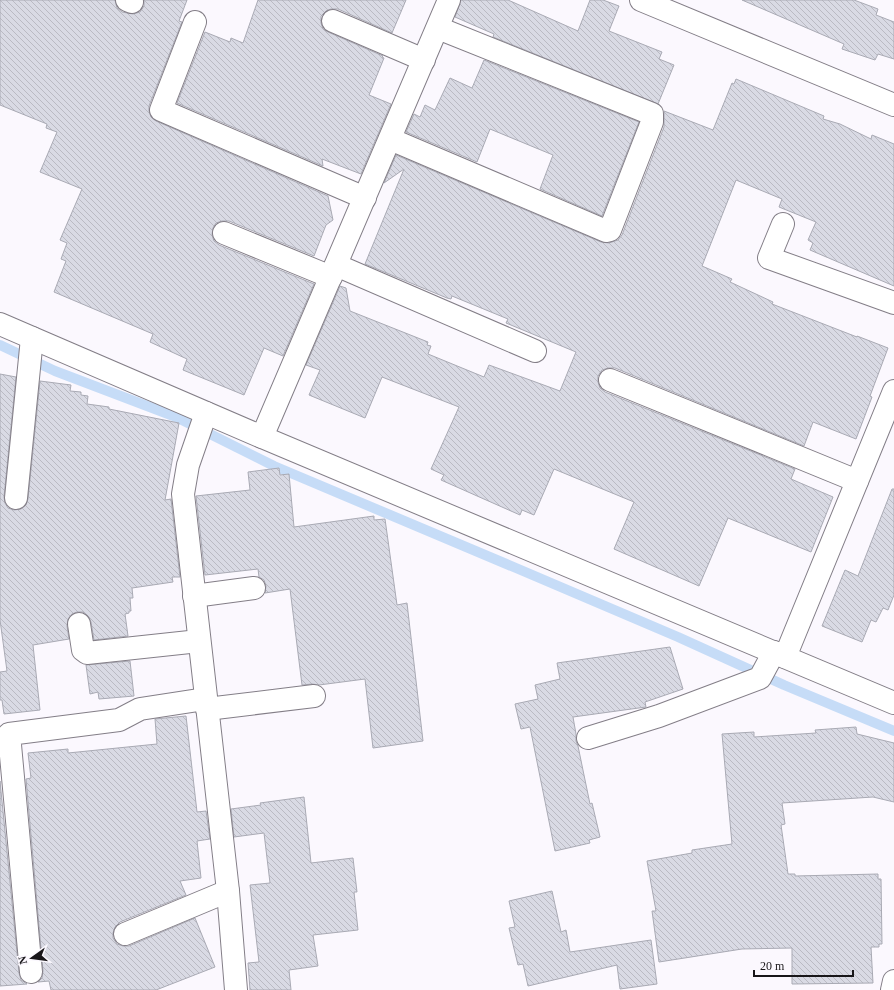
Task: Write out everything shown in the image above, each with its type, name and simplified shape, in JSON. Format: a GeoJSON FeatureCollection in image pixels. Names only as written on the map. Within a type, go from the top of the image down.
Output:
{"type":"FeatureCollection","features":[{"type":"Feature","properties":{"kind":"street"},"geometry":{"type":"LineString","coordinates":[[262,437],[450,0]]}},
{"type":"Feature","properties":{"kind":"street"},"geometry":{"type":"LineString","coordinates":[[641,0],[894,105]]}},
{"type":"Feature","properties":{"kind":"street"},"geometry":{"type":"LineString","coordinates":[[333,21],[424,60]]}},
{"type":"Feature","properties":{"kind":"street"},"geometry":{"type":"LineString","coordinates":[[195,22],[161,110],[365,198]]}},
{"type":"Feature","properties":{"kind":"street"},"geometry":{"type":"LineString","coordinates":[[390,139],[606,231],[610,230],[652,122],[652,114],[438,28]]}},
{"type":"Feature","properties":{"kind":"street"},"geometry":{"type":"LineString","coordinates":[[783,224],[769,258],[894,303]]}},
{"type":"Feature","properties":{"kind":"street"},"geometry":{"type":"LineString","coordinates":[[224,233],[333,271],[535,350]]}},
{"type":"Feature","properties":{"kind":"street"},"geometry":{"type":"LineString","coordinates":[[0,324],[262,437],[894,703]]}},
{"type":"Feature","properties":{"kind":"street"},"geometry":{"type":"LineString","coordinates":[[16,498],[32,338]]}},
{"type":"Feature","properties":{"kind":"street"},"geometry":{"type":"LineString","coordinates":[[610,380],[858,481]]}},
{"type":"Feature","properties":{"kind":"street"},"geometry":{"type":"LineString","coordinates":[[588,738],[659,716],[760,678],[779,654],[858,481],[887,427],[894,391]]}},
{"type":"Feature","properties":{"kind":"street"},"geometry":{"type":"LineString","coordinates":[[206,413],[188,464],[183,494],[228,890],[236,990]]}},
{"type":"Feature","properties":{"kind":"street"},"geometry":{"type":"LineString","coordinates":[[194,596],[254,588]]}},
{"type":"Feature","properties":{"kind":"street"},"geometry":{"type":"LineString","coordinates":[[79,624],[83,650],[87,653],[199,641]]}},
{"type":"Feature","properties":{"kind":"street"},"geometry":{"type":"LineString","coordinates":[[31,972],[9,734],[119,720],[140,709],[314,696]]}},
{"type":"Feature","properties":{"kind":"street"},"geometry":{"type":"LineString","coordinates":[[125,934],[228,890]]}},
{"type":"Feature","properties":{"kind":"street"},"geometry":{"type":"LineString","coordinates":[[892,990],[894,981]]}},
{"type":"Feature","properties":{"kind":"building"},"geometry":{"type":"Polygon","coordinates":[[[0,0],[115,0],[117,8],[122,12],[133,14],[140,12],[144,6],[144,0],[187,0],[179,21],[182,22],[149,106],[151,117],[156,121],[328,196],[333,220],[326,225],[314,256],[229,221],[216,223],[213,228],[212,235],[214,241],[219,245],[314,284],[283,356],[264,348],[244,395],[183,370],[187,359],[150,342],[153,334],[54,292],[66,261],[61,259],[67,243],[60,240],[82,189],[40,172],[57,132],[46,128],[47,124],[0,105],[0,0]]]}},
{"type":"Feature","properties":{"kind":"building"},"geometry":{"type":"Polygon","coordinates":[[[258,0],[406,0],[392,33],[338,9],[326,11],[321,16],[323,29],[383,56],[382,57],[384,58],[369,95],[391,104],[361,174],[322,159],[323,166],[177,103],[205,32],[230,42],[231,38],[243,43],[258,0]]]}},
{"type":"Feature","properties":{"kind":"building"},"geometry":{"type":"Polygon","coordinates":[[[461,0],[508,0],[578,31],[590,0],[603,0],[619,6],[609,31],[662,52],[659,59],[674,65],[658,104],[493,37],[494,34],[455,17],[461,0]]]}},
{"type":"Feature","properties":{"kind":"building"},"geometry":{"type":"Polygon","coordinates":[[[742,0],[854,0],[878,9],[876,15],[894,22],[894,59],[878,54],[875,60],[842,49],[844,44],[742,0]]]}},
{"type":"Feature","properties":{"kind":"building"},"geometry":{"type":"Polygon","coordinates":[[[484,60],[639,122],[602,216],[540,189],[553,155],[490,129],[477,162],[406,132],[414,114],[420,117],[425,105],[435,110],[450,78],[472,88],[484,60]]]}},
{"type":"Feature","properties":{"kind":"building"},"geometry":{"type":"Polygon","coordinates":[[[736,79],[824,116],[823,119],[840,124],[871,139],[872,135],[894,144],[894,286],[810,250],[813,243],[808,240],[816,222],[779,207],[782,199],[736,180],[702,266],[732,279],[730,282],[773,302],[772,304],[888,348],[856,439],[813,422],[804,446],[615,368],[602,370],[598,376],[598,382],[600,388],[605,392],[795,469],[791,479],[833,497],[811,552],[728,518],[699,586],[614,549],[634,502],[554,469],[534,515],[522,510],[520,515],[441,480],[444,475],[431,469],[459,407],[382,377],[365,418],[309,395],[320,370],[306,365],[340,286],[346,288],[350,311],[428,342],[427,345],[431,346],[428,354],[484,377],[489,365],[560,391],[576,352],[506,323],[508,319],[452,296],[451,299],[447,298],[365,264],[404,169],[384,183],[396,155],[601,242],[609,243],[618,240],[622,235],[664,127],[664,111],[713,130],[732,83],[734,84],[736,79]]]}},
{"type":"Feature","properties":{"kind":"building"},"geometry":{"type":"Polygon","coordinates":[[[0,374],[16,377],[4,497],[8,508],[14,510],[21,509],[26,505],[28,499],[40,381],[71,385],[70,391],[81,392],[81,395],[88,396],[87,404],[109,407],[109,409],[179,423],[165,500],[171,499],[180,577],[172,577],[173,582],[132,588],[133,598],[130,598],[131,611],[125,614],[128,636],[94,640],[91,622],[88,616],[83,612],[72,614],[68,619],[67,626],[69,639],[33,645],[40,710],[4,714],[2,700],[0,700],[0,672],[7,671],[0,620],[0,374]]]}},
{"type":"Feature","properties":{"kind":"building"},"geometry":{"type":"Polygon","coordinates":[[[279,468],[280,475],[289,474],[294,527],[374,516],[374,520],[385,519],[397,605],[407,603],[423,741],[373,748],[365,679],[319,685],[302,685],[290,589],[265,593],[266,586],[264,580],[259,577],[258,569],[205,575],[196,496],[250,490],[248,472],[279,468]]]}},
{"type":"Feature","properties":{"kind":"building"},"geometry":{"type":"Polygon","coordinates":[[[892,489],[894,489],[894,595],[888,610],[883,608],[876,622],[871,620],[862,642],[822,626],[845,570],[858,576],[892,489]]]}},
{"type":"Feature","properties":{"kind":"building"},"geometry":{"type":"Polygon","coordinates":[[[670,647],[683,689],[645,702],[646,707],[573,717],[576,741],[590,804],[592,803],[600,837],[589,840],[590,843],[555,851],[530,727],[521,729],[515,704],[538,699],[535,685],[560,679],[557,663],[670,647]]]}},
{"type":"Feature","properties":{"kind":"building"},"geometry":{"type":"Polygon","coordinates":[[[130,661],[134,696],[99,699],[98,692],[90,694],[86,665],[130,661]]]}},
{"type":"Feature","properties":{"kind":"building"},"geometry":{"type":"Polygon","coordinates":[[[186,716],[197,812],[206,811],[210,839],[197,841],[201,878],[180,881],[186,895],[120,922],[115,927],[113,938],[117,944],[129,946],[195,918],[215,967],[156,990],[51,990],[49,981],[38,982],[42,978],[43,971],[26,779],[31,778],[28,753],[68,749],[68,753],[157,744],[155,719],[186,716]]]}},
{"type":"Feature","properties":{"kind":"building"},"geometry":{"type":"Polygon","coordinates":[[[856,727],[857,734],[894,743],[894,802],[873,797],[782,803],[785,824],[781,825],[788,874],[795,874],[795,876],[878,874],[878,879],[881,879],[882,944],[879,944],[879,947],[871,947],[873,983],[792,984],[792,948],[742,949],[659,962],[652,911],[656,911],[647,861],[692,853],[692,850],[732,844],[722,734],[754,732],[754,737],[816,733],[815,730],[856,727]]]}},
{"type":"Feature","properties":{"kind":"building"},"geometry":{"type":"Polygon","coordinates":[[[0,781],[19,973],[21,980],[27,984],[0,986],[0,781]]]}},
{"type":"Feature","properties":{"kind":"building"},"geometry":{"type":"Polygon","coordinates":[[[304,797],[311,863],[353,858],[357,892],[354,892],[358,930],[313,935],[318,966],[289,970],[291,990],[250,990],[248,963],[259,962],[250,885],[270,883],[264,833],[234,837],[231,809],[261,805],[260,803],[304,797]]]}},
{"type":"Feature","properties":{"kind":"building"},"geometry":{"type":"Polygon","coordinates":[[[552,891],[561,932],[566,930],[570,952],[651,940],[657,984],[620,989],[617,965],[528,986],[523,964],[518,965],[509,928],[515,927],[509,901],[552,891]]]}},
{"type":"Feature","properties":{"kind":"waterway"},"geometry":{"type":"LineString","coordinates":[[0,345],[55,371],[176,417],[274,466],[678,637],[784,685],[894,731]]}}]}
